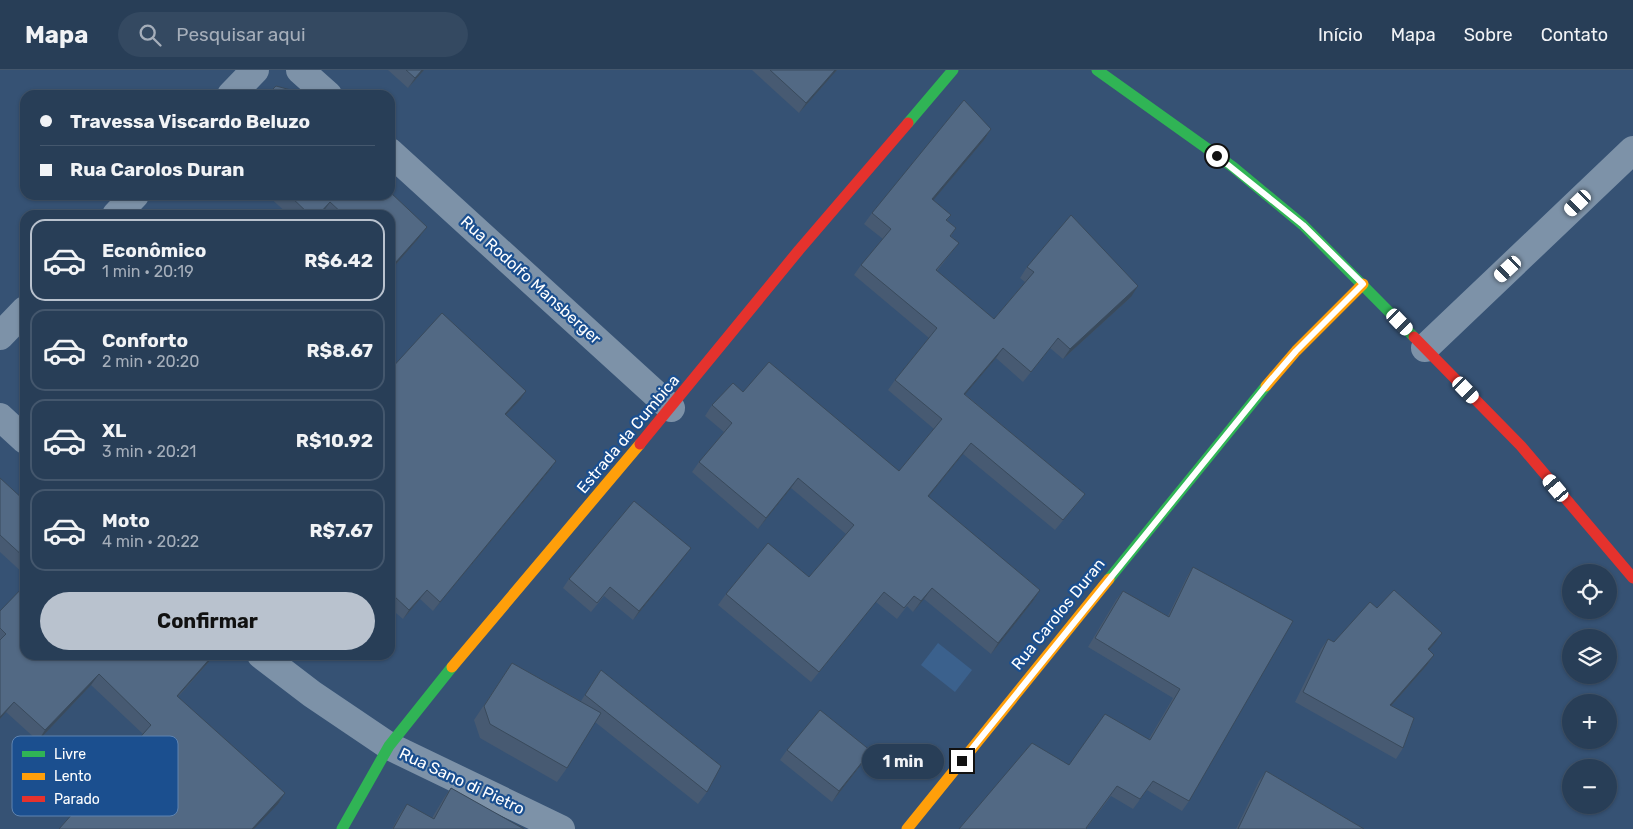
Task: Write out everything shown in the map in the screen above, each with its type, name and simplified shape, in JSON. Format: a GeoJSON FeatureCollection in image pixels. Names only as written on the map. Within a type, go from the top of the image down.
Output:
{"type":"FeatureCollection","features":[{"type":"Feature","properties":{"kind":"street"},"geometry":{"type":"LineString","coordinates":[[236,90],[255,70]]}},
{"type":"Feature","properties":{"kind":"street"},"geometry":{"type":"LineString","coordinates":[[300,70],[322,90]]}},
{"type":"Feature","properties":{"kind":"street","name":"Estrada da Cumbica"},"geometry":{"type":"LineString","coordinates":[[342,829],[389,746],[459,658],[671,408],[799,250],[953,70]]}},
{"type":"Feature","properties":{"kind":"street"},"geometry":{"type":"LineString","coordinates":[[1097,70],[1233,168],[1303,225],[1521,446],[1633,578]]}},
{"type":"Feature","properties":{"kind":"street"},"geometry":{"type":"LineString","coordinates":[[1425,348],[1633,150]]}},
{"type":"Feature","properties":{"kind":"street","name":"Rua Rodolfo Mansberger"},"geometry":{"type":"LineString","coordinates":[[395,157],[671,408]]}},
{"type":"Feature","properties":{"kind":"street"},"geometry":{"type":"LineString","coordinates":[[121,210],[130,200]]}},
{"type":"Feature","properties":{"kind":"street","name":"Rua Carolos Duran"},"geometry":{"type":"LineString","coordinates":[[907,829],[1236,421],[1296,351],[1363,284]]}},
{"type":"Feature","properties":{"kind":"street"},"geometry":{"type":"LineString","coordinates":[[0,336],[20,315]]}},
{"type":"Feature","properties":{"kind":"street"},"geometry":{"type":"LineString","coordinates":[[0,417],[20,435]]}},
{"type":"Feature","properties":{"kind":"street","name":"Rua Sano di Pietro"},"geometry":{"type":"LineString","coordinates":[[268,660],[389,746],[561,829]]}},
{"type":"Feature","properties":{"kind":"water"},"geometry":{"type":"Polygon","coordinates":[[[938,643],[972,670],[955,692],[921,665],[938,643]]]}},
{"type":"Feature","properties":{"kind":"building"},"geometry":{"type":"Polygon","coordinates":[[[406,70],[422,70],[415,78],[406,70]]]}},
{"type":"Feature","properties":{"kind":"building"},"geometry":{"type":"Polygon","coordinates":[[[770,70],[835,70],[806,103],[770,70]]]}},
{"type":"Feature","properties":{"kind":"building"},"geometry":{"type":"Polygon","coordinates":[[[276,86],[291,90],[272,90],[276,86]]]}},
{"type":"Feature","properties":{"kind":"building"},"geometry":{"type":"Polygon","coordinates":[[[964,100],[991,129],[932,199],[951,215],[946,220],[956,228],[950,236],[959,243],[936,270],[994,319],[1034,272],[1027,267],[1071,215],[1138,286],[1070,349],[1058,338],[1031,372],[1003,348],[964,394],[1085,494],[1063,520],[971,443],[928,496],[1040,590],[998,643],[932,588],[921,601],[914,596],[904,608],[884,592],[819,672],[726,594],[768,543],[809,577],[854,525],[798,478],[766,518],[699,462],[732,423],[712,405],[733,383],[743,392],[769,362],[899,471],[942,419],[895,380],[937,328],[861,265],[891,229],[872,213],[964,100]]]}},
{"type":"Feature","properties":{"kind":"building"},"geometry":{"type":"Polygon","coordinates":[[[395,197],[427,227],[395,263],[395,210],[339,210],[330,202],[323,210],[305,210],[294,200],[395,200],[395,197]]]}},
{"type":"Feature","properties":{"kind":"building"},"geometry":{"type":"Polygon","coordinates":[[[442,313],[526,391],[505,414],[556,461],[440,602],[427,590],[409,610],[395,597],[395,365],[442,313]]]}},
{"type":"Feature","properties":{"kind":"building"},"geometry":{"type":"Polygon","coordinates":[[[0,478],[20,496],[20,553],[0,535],[0,478]]]}},
{"type":"Feature","properties":{"kind":"building"},"geometry":{"type":"Polygon","coordinates":[[[634,501],[691,548],[639,611],[610,587],[597,603],[569,579],[634,501]]]}},
{"type":"Feature","properties":{"kind":"building"},"geometry":{"type":"Polygon","coordinates":[[[1193,567],[1293,621],[1189,801],[1153,781],[1140,799],[1117,786],[1087,829],[959,829],[1032,743],[1069,765],[1105,714],[1150,740],[1180,689],[1095,638],[1123,591],[1169,617],[1193,567]]]}},
{"type":"Feature","properties":{"kind":"building"},"geometry":{"type":"Polygon","coordinates":[[[20,590],[20,660],[209,660],[177,696],[285,793],[252,829],[59,829],[70,816],[178,816],[178,736],[141,736],[151,725],[99,674],[45,730],[14,702],[0,717],[0,640],[6,634],[0,628],[0,611],[20,590]]]}},
{"type":"Feature","properties":{"kind":"building"},"geometry":{"type":"Polygon","coordinates":[[[1394,590],[1442,633],[1428,649],[1434,655],[1390,705],[1414,718],[1403,748],[1303,692],[1328,639],[1334,642],[1370,602],[1377,608],[1394,590]]]}},
{"type":"Feature","properties":{"kind":"building"},"geometry":{"type":"Polygon","coordinates":[[[512,663],[601,713],[567,768],[490,724],[484,706],[512,663]]]}},
{"type":"Feature","properties":{"kind":"building"},"geometry":{"type":"Polygon","coordinates":[[[601,670],[721,766],[707,792],[585,695],[601,670]]]}},
{"type":"Feature","properties":{"kind":"building"},"geometry":{"type":"Polygon","coordinates":[[[820,710],[871,751],[839,791],[787,750],[820,710]]]}},
{"type":"Feature","properties":{"kind":"building"},"geometry":{"type":"Polygon","coordinates":[[[1266,771],[1364,829],[1238,829],[1266,771]]]}},
{"type":"Feature","properties":{"kind":"building"},"geometry":{"type":"Polygon","coordinates":[[[451,788],[524,829],[393,829],[407,804],[434,819],[451,788]]]}},
{"type":"Feature","properties":{"kind":"traffic: fast"},"geometry":{"type":"LineString","coordinates":[[908,123],[953,70]]}},
{"type":"Feature","properties":{"kind":"traffic: fast"},"geometry":{"type":"LineString","coordinates":[[1097,70],[1233,167],[1303,225],[1414,337]]}},
{"type":"Feature","properties":{"kind":"traffic: fast"},"geometry":{"type":"LineString","coordinates":[[1109,579],[1266,386]]}},
{"type":"Feature","properties":{"kind":"traffic: fast"},"geometry":{"type":"LineString","coordinates":[[342,829],[389,746],[452,667]]}},
{"type":"Feature","properties":{"kind":"traffic: slow"},"geometry":{"type":"LineString","coordinates":[[1266,386],[1296,351],[1363,284]]}},
{"type":"Feature","properties":{"kind":"traffic: slow"},"geometry":{"type":"LineString","coordinates":[[452,667],[640,444]]}},
{"type":"Feature","properties":{"kind":"traffic: slow"},"geometry":{"type":"LineString","coordinates":[[907,829],[1109,579]]}},
{"type":"Feature","properties":{"kind":"traffic: jam"},"geometry":{"type":"LineString","coordinates":[[640,444],[799,250],[908,123]]}},
{"type":"Feature","properties":{"kind":"traffic: jam"},"geometry":{"type":"LineString","coordinates":[[1414,337],[1521,446],[1633,578]]}},
{"type":"Feature","properties":{"kind":"route"},"geometry":{"type":"LineString","coordinates":[[962,761],[1236,421],[1296,351],[1363,284],[1303,225],[1217,156]]}}]}
